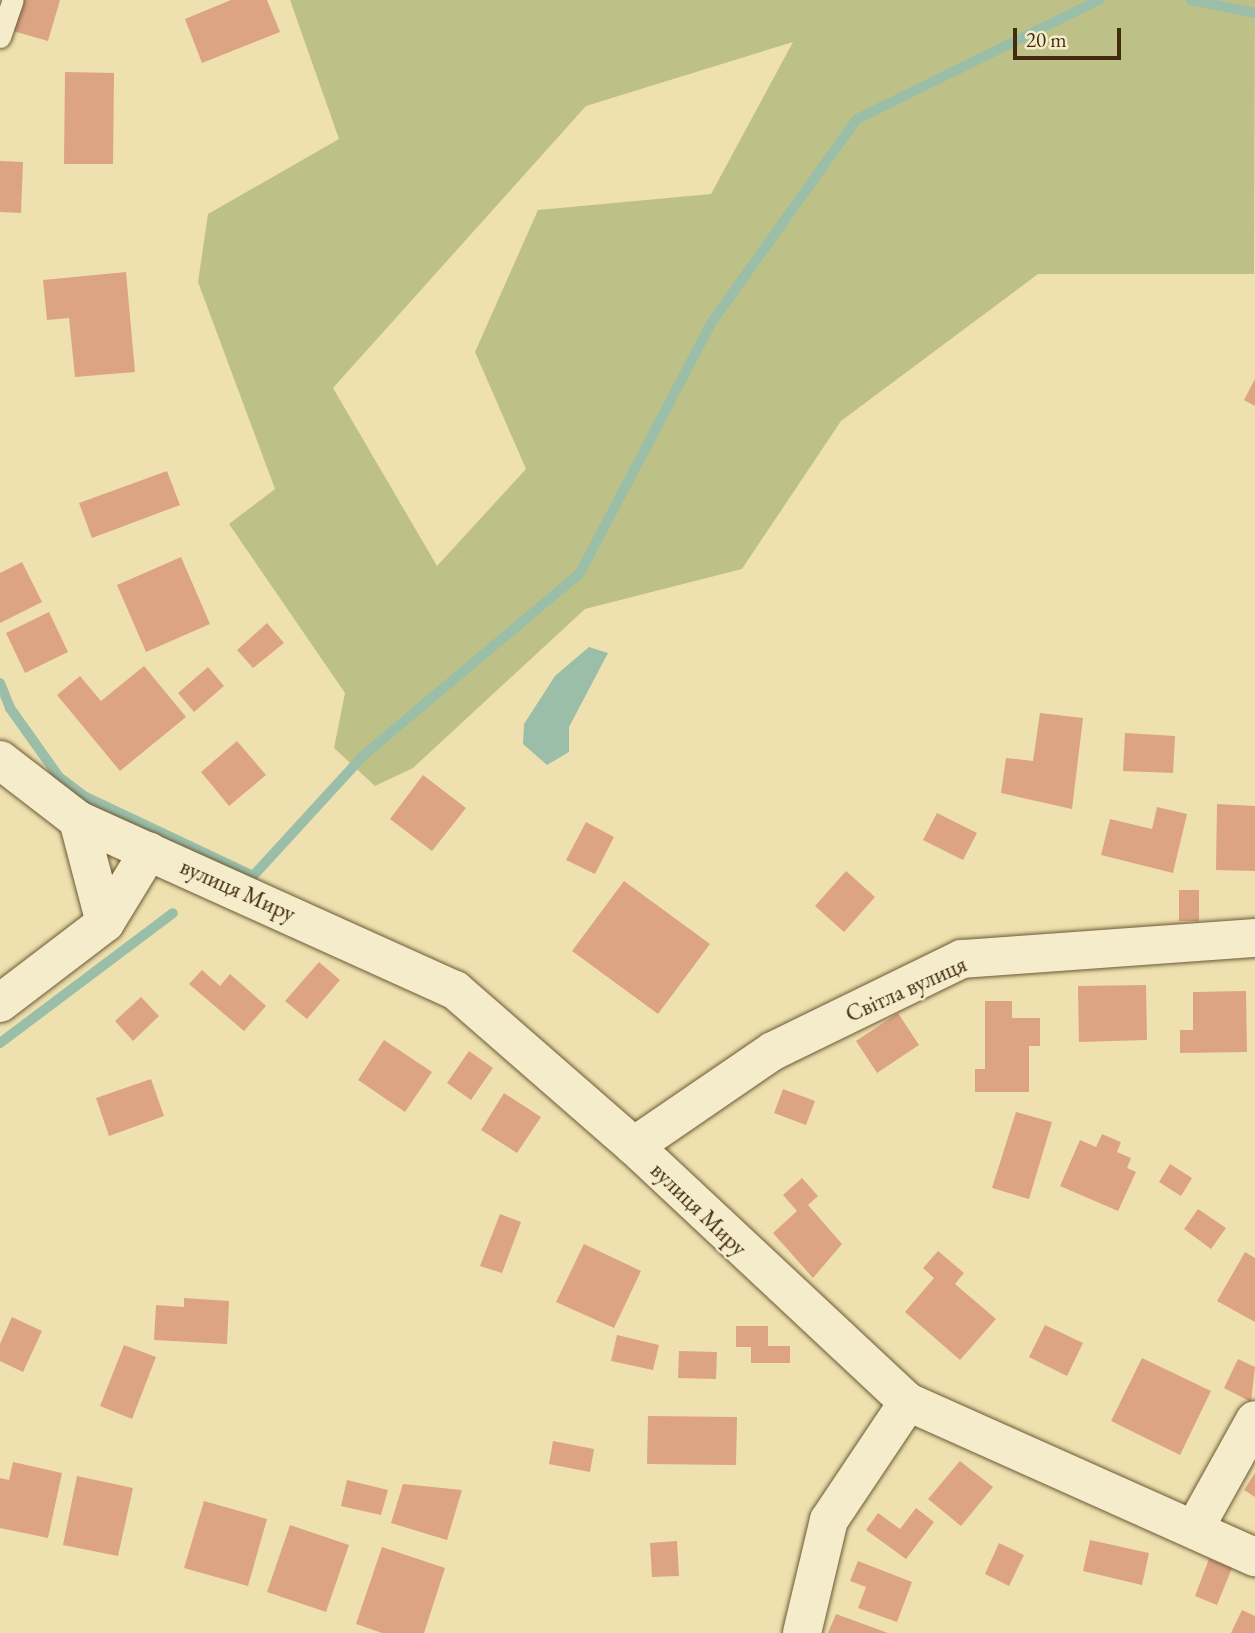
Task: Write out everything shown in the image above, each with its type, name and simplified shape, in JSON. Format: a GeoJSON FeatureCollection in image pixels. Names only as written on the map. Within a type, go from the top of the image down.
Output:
{"type":"FeatureCollection","features":[{"type":"Feature","properties":{"kind":"street","name":"вулиця Миру"},"geometry":{"type":"LineString","coordinates":[[0,760],[78,820],[455,990],[634,1146],[908,1402],[1196,1526],[1255,1557]]}},
{"type":"Feature","properties":{"kind":"street"},"geometry":{"type":"LineString","coordinates":[[78,820],[105,923]]}},
{"type":"Feature","properties":{"kind":"street"},"geometry":{"type":"LineString","coordinates":[[0,1003],[105,923],[149,851]]}},
{"type":"Feature","properties":{"kind":"street","name":"Світла вулиця"},"geometry":{"type":"LineString","coordinates":[[634,1146],[773,1051],[962,959],[1255,938]]}},
{"type":"Feature","properties":{"kind":"street"},"geometry":{"type":"LineString","coordinates":[[802,1633],[829,1520],[908,1402]]}},
{"type":"Feature","properties":{"kind":"street"},"geometry":{"type":"LineString","coordinates":[[1196,1526],[1255,1420]]}},
{"type":"Feature","properties":{"kind":"lane"},"geometry":{"type":"LineString","coordinates":[[0,37],[13,0]]}},
{"type":"Feature","properties":{"kind":"green space"},"geometry":{"type":"Polygon","coordinates":[[[290,0],[1255,0],[1254,274],[1038,274],[841,421],[742,569],[585,609],[413,768],[375,786],[334,748],[345,693],[229,524],[275,489],[198,282],[208,214],[339,139],[290,0]],[[793,42],[586,106],[333,388],[437,566],[526,469],[475,352],[538,210],[711,194],[793,42]]]}},
{"type":"Feature","properties":{"kind":"shaded area"},"geometry":{"type":"Polygon","coordinates":[[[589,647],[608,653],[569,727],[569,752],[547,765],[523,744],[524,724],[555,676],[589,647]]]}},
{"type":"Feature","properties":{"kind":"building"},"geometry":{"type":"Polygon","coordinates":[[[23,0],[60,0],[48,41],[13,31],[23,0]]]}},
{"type":"Feature","properties":{"kind":"building"},"geometry":{"type":"Polygon","coordinates":[[[231,0],[267,0],[280,32],[202,63],[185,19],[231,0]]]}},
{"type":"Feature","properties":{"kind":"building"},"geometry":{"type":"Polygon","coordinates":[[[65,72],[114,73],[113,164],[64,164],[65,72]]]}},
{"type":"Feature","properties":{"kind":"building"},"geometry":{"type":"Polygon","coordinates":[[[0,161],[23,162],[21,213],[0,212],[0,161]]]}},
{"type":"Feature","properties":{"kind":"building"},"geometry":{"type":"Polygon","coordinates":[[[126,272],[135,372],[75,377],[69,318],[47,320],[43,280],[126,272]]]}},
{"type":"Feature","properties":{"kind":"building"},"geometry":{"type":"Polygon","coordinates":[[[1255,379],[1255,406],[1244,400],[1255,379]]]}},
{"type":"Feature","properties":{"kind":"building"},"geometry":{"type":"Polygon","coordinates":[[[167,471],[180,505],[92,538],[79,503],[167,471]]]}},
{"type":"Feature","properties":{"kind":"building"},"geometry":{"type":"Polygon","coordinates":[[[181,557],[210,624],[146,652],[117,585],[181,557]]]}},
{"type":"Feature","properties":{"kind":"building"},"geometry":{"type":"Polygon","coordinates":[[[22,562],[42,602],[0,623],[0,573],[22,562]]]}},
{"type":"Feature","properties":{"kind":"building"},"geometry":{"type":"Polygon","coordinates":[[[49,612],[68,652],[25,673],[6,633],[49,612]]]}},
{"type":"Feature","properties":{"kind":"building"},"geometry":{"type":"Polygon","coordinates":[[[267,623],[284,643],[253,668],[237,650],[267,623]]]}},
{"type":"Feature","properties":{"kind":"building"},"geometry":{"type":"Polygon","coordinates":[[[144,666],[186,717],[120,771],[57,695],[80,676],[101,701],[144,666]]]}},
{"type":"Feature","properties":{"kind":"building"},"geometry":{"type":"Polygon","coordinates":[[[208,667],[224,686],[194,712],[178,693],[208,667]]]}},
{"type":"Feature","properties":{"kind":"building"},"geometry":{"type":"Polygon","coordinates":[[[1040,713],[1083,718],[1072,809],[1001,793],[1006,758],[1033,761],[1040,713]]]}},
{"type":"Feature","properties":{"kind":"building"},"geometry":{"type":"Polygon","coordinates":[[[1125,733],[1175,736],[1173,773],[1123,771],[1125,733]]]}},
{"type":"Feature","properties":{"kind":"building"},"geometry":{"type":"Polygon","coordinates":[[[237,741],[266,775],[229,806],[201,772],[237,741]]]}},
{"type":"Feature","properties":{"kind":"building"},"geometry":{"type":"Polygon","coordinates":[[[423,775],[466,808],[432,851],[390,819],[423,775]]]}},
{"type":"Feature","properties":{"kind":"building"},"geometry":{"type":"Polygon","coordinates":[[[1217,804],[1255,806],[1255,871],[1216,870],[1217,804]]]}},
{"type":"Feature","properties":{"kind":"building"},"geometry":{"type":"Polygon","coordinates":[[[1157,807],[1187,814],[1173,873],[1101,855],[1110,819],[1152,829],[1157,807]]]}},
{"type":"Feature","properties":{"kind":"building"},"geometry":{"type":"Polygon","coordinates":[[[937,813],[977,833],[963,860],[923,840],[937,813]]]}},
{"type":"Feature","properties":{"kind":"building"},"geometry":{"type":"Polygon","coordinates":[[[586,822],[614,837],[595,874],[566,860],[586,822]]]}},
{"type":"Feature","properties":{"kind":"building"},"geometry":{"type":"Polygon","coordinates":[[[846,871],[875,897],[844,932],[815,906],[846,871]]]}},
{"type":"Feature","properties":{"kind":"building"},"geometry":{"type":"Polygon","coordinates":[[[624,881],[710,944],[658,1014],[572,951],[624,881]]]}},
{"type":"Feature","properties":{"kind":"building"},"geometry":{"type":"Polygon","coordinates":[[[1179,890],[1199,890],[1199,921],[1179,921],[1179,890]]]}},
{"type":"Feature","properties":{"kind":"building"},"geometry":{"type":"Polygon","coordinates":[[[319,962],[340,980],[307,1019],[285,1001],[319,962]]]}},
{"type":"Feature","properties":{"kind":"building"},"geometry":{"type":"Polygon","coordinates":[[[202,970],[220,986],[230,974],[266,1006],[244,1031],[189,984],[202,970]]]}},
{"type":"Feature","properties":{"kind":"building"},"geometry":{"type":"Polygon","coordinates":[[[1146,985],[1147,1040],[1079,1042],[1078,986],[1146,985]]]}},
{"type":"Feature","properties":{"kind":"building"},"geometry":{"type":"Polygon","coordinates":[[[1246,991],[1247,1052],[1180,1053],[1180,1030],[1193,1030],[1193,992],[1246,991]]]}},
{"type":"Feature","properties":{"kind":"building"},"geometry":{"type":"Polygon","coordinates":[[[141,997],[159,1016],[133,1041],[115,1021],[141,997]]]}},
{"type":"Feature","properties":{"kind":"building"},"geometry":{"type":"Polygon","coordinates":[[[985,1001],[1012,1001],[1012,1018],[1040,1018],[1040,1046],[1029,1046],[1029,1092],[975,1092],[975,1069],[985,1069],[985,1001]]]}},
{"type":"Feature","properties":{"kind":"building"},"geometry":{"type":"Polygon","coordinates":[[[898,1013],[919,1045],[877,1073],[856,1041],[898,1013]]]}},
{"type":"Feature","properties":{"kind":"building"},"geometry":{"type":"Polygon","coordinates":[[[384,1040],[432,1072],[405,1112],[358,1080],[384,1040]]]}},
{"type":"Feature","properties":{"kind":"building"},"geometry":{"type":"Polygon","coordinates":[[[469,1051],[493,1068],[471,1100],[447,1083],[469,1051]]]}},
{"type":"Feature","properties":{"kind":"building"},"geometry":{"type":"Polygon","coordinates":[[[151,1079],[164,1116],[109,1136],[96,1098],[151,1079]]]}},
{"type":"Feature","properties":{"kind":"building"},"geometry":{"type":"Polygon","coordinates":[[[783,1089],[815,1101],[806,1125],[774,1113],[783,1089]]]}},
{"type":"Feature","properties":{"kind":"building"},"geometry":{"type":"Polygon","coordinates":[[[504,1093],[541,1117],[517,1153],[481,1130],[504,1093]]]}},
{"type":"Feature","properties":{"kind":"building"},"geometry":{"type":"Polygon","coordinates":[[[1016,1112],[1052,1122],[1029,1199],[992,1188],[1016,1112]]]}},
{"type":"Feature","properties":{"kind":"building"},"geometry":{"type":"Polygon","coordinates":[[[1102,1134],[1121,1142],[1117,1152],[1131,1158],[1127,1168],[1136,1172],[1118,1211],[1060,1186],[1080,1140],[1096,1147],[1102,1134]]]}},
{"type":"Feature","properties":{"kind":"building"},"geometry":{"type":"Polygon","coordinates":[[[1170,1164],[1192,1178],[1181,1196],[1159,1182],[1170,1164]]]}},
{"type":"Feature","properties":{"kind":"building"},"geometry":{"type":"Polygon","coordinates":[[[802,1178],[818,1196],[808,1205],[842,1244],[813,1278],[773,1233],[797,1211],[783,1195],[802,1178]]]}},
{"type":"Feature","properties":{"kind":"building"},"geometry":{"type":"Polygon","coordinates":[[[1198,1209],[1226,1228],[1211,1249],[1184,1229],[1198,1209]]]}},
{"type":"Feature","properties":{"kind":"building"},"geometry":{"type":"Polygon","coordinates":[[[500,1214],[521,1222],[502,1273],[480,1266],[500,1214]]]}},
{"type":"Feature","properties":{"kind":"building"},"geometry":{"type":"Polygon","coordinates":[[[584,1244],[641,1271],[614,1328],[556,1302],[584,1244]]]}},
{"type":"Feature","properties":{"kind":"building"},"geometry":{"type":"Polygon","coordinates":[[[938,1251],[964,1273],[955,1284],[996,1319],[960,1360],[905,1312],[934,1278],[923,1268],[938,1251]]]}},
{"type":"Feature","properties":{"kind":"building"},"geometry":{"type":"Polygon","coordinates":[[[1245,1252],[1255,1258],[1255,1322],[1217,1301],[1245,1252]]]}},
{"type":"Feature","properties":{"kind":"building"},"geometry":{"type":"Polygon","coordinates":[[[184,1298],[229,1301],[227,1344],[154,1340],[156,1305],[184,1307],[184,1298]]]}},
{"type":"Feature","properties":{"kind":"building"},"geometry":{"type":"Polygon","coordinates":[[[12,1317],[42,1331],[23,1372],[0,1361],[0,1344],[12,1317]]]}},
{"type":"Feature","properties":{"kind":"building"},"geometry":{"type":"Polygon","coordinates":[[[1045,1325],[1083,1343],[1067,1376],[1029,1357],[1045,1325]]]}},
{"type":"Feature","properties":{"kind":"building"},"geometry":{"type":"Polygon","coordinates":[[[736,1326],[768,1326],[768,1346],[790,1346],[790,1363],[751,1363],[751,1347],[736,1347],[736,1326]]]}},
{"type":"Feature","properties":{"kind":"building"},"geometry":{"type":"Polygon","coordinates":[[[617,1335],[659,1345],[653,1370],[611,1361],[617,1335]]]}},
{"type":"Feature","properties":{"kind":"building"},"geometry":{"type":"Polygon","coordinates":[[[124,1345],[156,1357],[132,1419],[100,1406],[124,1345]]]}},
{"type":"Feature","properties":{"kind":"building"},"geometry":{"type":"Polygon","coordinates":[[[679,1351],[717,1352],[716,1379],[678,1378],[679,1351]]]}},
{"type":"Feature","properties":{"kind":"building"},"geometry":{"type":"Polygon","coordinates":[[[1142,1358],[1211,1391],[1180,1455],[1111,1421],[1142,1358]]]}},
{"type":"Feature","properties":{"kind":"building"},"geometry":{"type":"Polygon","coordinates":[[[1238,1359],[1255,1367],[1251,1402],[1224,1388],[1238,1359]]]}},
{"type":"Feature","properties":{"kind":"building"},"geometry":{"type":"Polygon","coordinates":[[[648,1416],[737,1417],[736,1465],[647,1464],[648,1416]]]}},
{"type":"Feature","properties":{"kind":"building"},"geometry":{"type":"Polygon","coordinates":[[[553,1441],[594,1449],[590,1472],[549,1464],[553,1441]]]}},
{"type":"Feature","properties":{"kind":"building"},"geometry":{"type":"Polygon","coordinates":[[[960,1461],[993,1487],[961,1526],[928,1499],[960,1461]]]}},
{"type":"Feature","properties":{"kind":"building"},"geometry":{"type":"Polygon","coordinates":[[[13,1462],[62,1473],[48,1538],[0,1528],[0,1478],[9,1480],[13,1462]]]}},
{"type":"Feature","properties":{"kind":"building"},"geometry":{"type":"Polygon","coordinates":[[[1255,1473],[1255,1497],[1244,1490],[1255,1473]]]}},
{"type":"Feature","properties":{"kind":"building"},"geometry":{"type":"Polygon","coordinates":[[[77,1476],[133,1488],[118,1556],[63,1545],[77,1476]]]}},
{"type":"Feature","properties":{"kind":"building"},"geometry":{"type":"Polygon","coordinates":[[[347,1480],[388,1490],[381,1515],[341,1506],[347,1480]]]}},
{"type":"Feature","properties":{"kind":"building"},"geometry":{"type":"Polygon","coordinates":[[[403,1484],[462,1490],[447,1540],[391,1523],[403,1484]]]}},
{"type":"Feature","properties":{"kind":"building"},"geometry":{"type":"Polygon","coordinates":[[[204,1501],[267,1519],[248,1586],[184,1568],[204,1501]]]}},
{"type":"Feature","properties":{"kind":"building"},"geometry":{"type":"Polygon","coordinates":[[[916,1508],[934,1522],[906,1559],[866,1530],[878,1513],[900,1529],[916,1508]]]}},
{"type":"Feature","properties":{"kind":"building"},"geometry":{"type":"Polygon","coordinates":[[[290,1525],[349,1545],[326,1612],[267,1592],[290,1525]]]}},
{"type":"Feature","properties":{"kind":"building"},"geometry":{"type":"Polygon","coordinates":[[[1090,1540],[1149,1553],[1142,1585],[1083,1571],[1090,1540]]]}},
{"type":"Feature","properties":{"kind":"building"},"geometry":{"type":"Polygon","coordinates":[[[677,1541],[679,1576],[652,1577],[650,1543],[677,1541]]]}},
{"type":"Feature","properties":{"kind":"building"},"geometry":{"type":"Polygon","coordinates":[[[999,1543],[1024,1555],[1009,1586],[985,1574],[999,1543]]]}},
{"type":"Feature","properties":{"kind":"building"},"geometry":{"type":"Polygon","coordinates":[[[382,1547],[445,1568],[424,1633],[382,1633],[356,1624],[382,1547]]]}},
{"type":"Feature","properties":{"kind":"building"},"geometry":{"type":"Polygon","coordinates":[[[1209,1559],[1232,1568],[1217,1605],[1195,1596],[1209,1559]]]}},
{"type":"Feature","properties":{"kind":"building"},"geometry":{"type":"Polygon","coordinates":[[[858,1561],[912,1582],[897,1622],[858,1608],[866,1587],[850,1581],[858,1561]]]}},
{"type":"Feature","properties":{"kind":"building"},"geometry":{"type":"Polygon","coordinates":[[[1242,1610],[1255,1616],[1255,1633],[1231,1633],[1242,1610]]]}},
{"type":"Feature","properties":{"kind":"building"},"geometry":{"type":"Polygon","coordinates":[[[836,1614],[888,1633],[828,1633],[836,1614]]]}},
{"type":"Feature","properties":{"kind":"waterway"},"geometry":{"type":"LineString","coordinates":[[0,683],[10,708],[59,777],[86,797],[253,876],[364,755],[580,573],[712,322],[857,119],[1099,0]]}},
{"type":"Feature","properties":{"kind":"waterway"},"geometry":{"type":"LineString","coordinates":[[1191,0],[1255,13]]}},
{"type":"Feature","properties":{"kind":"waterway"},"geometry":{"type":"LineString","coordinates":[[0,1043],[173,913]]}}]}
